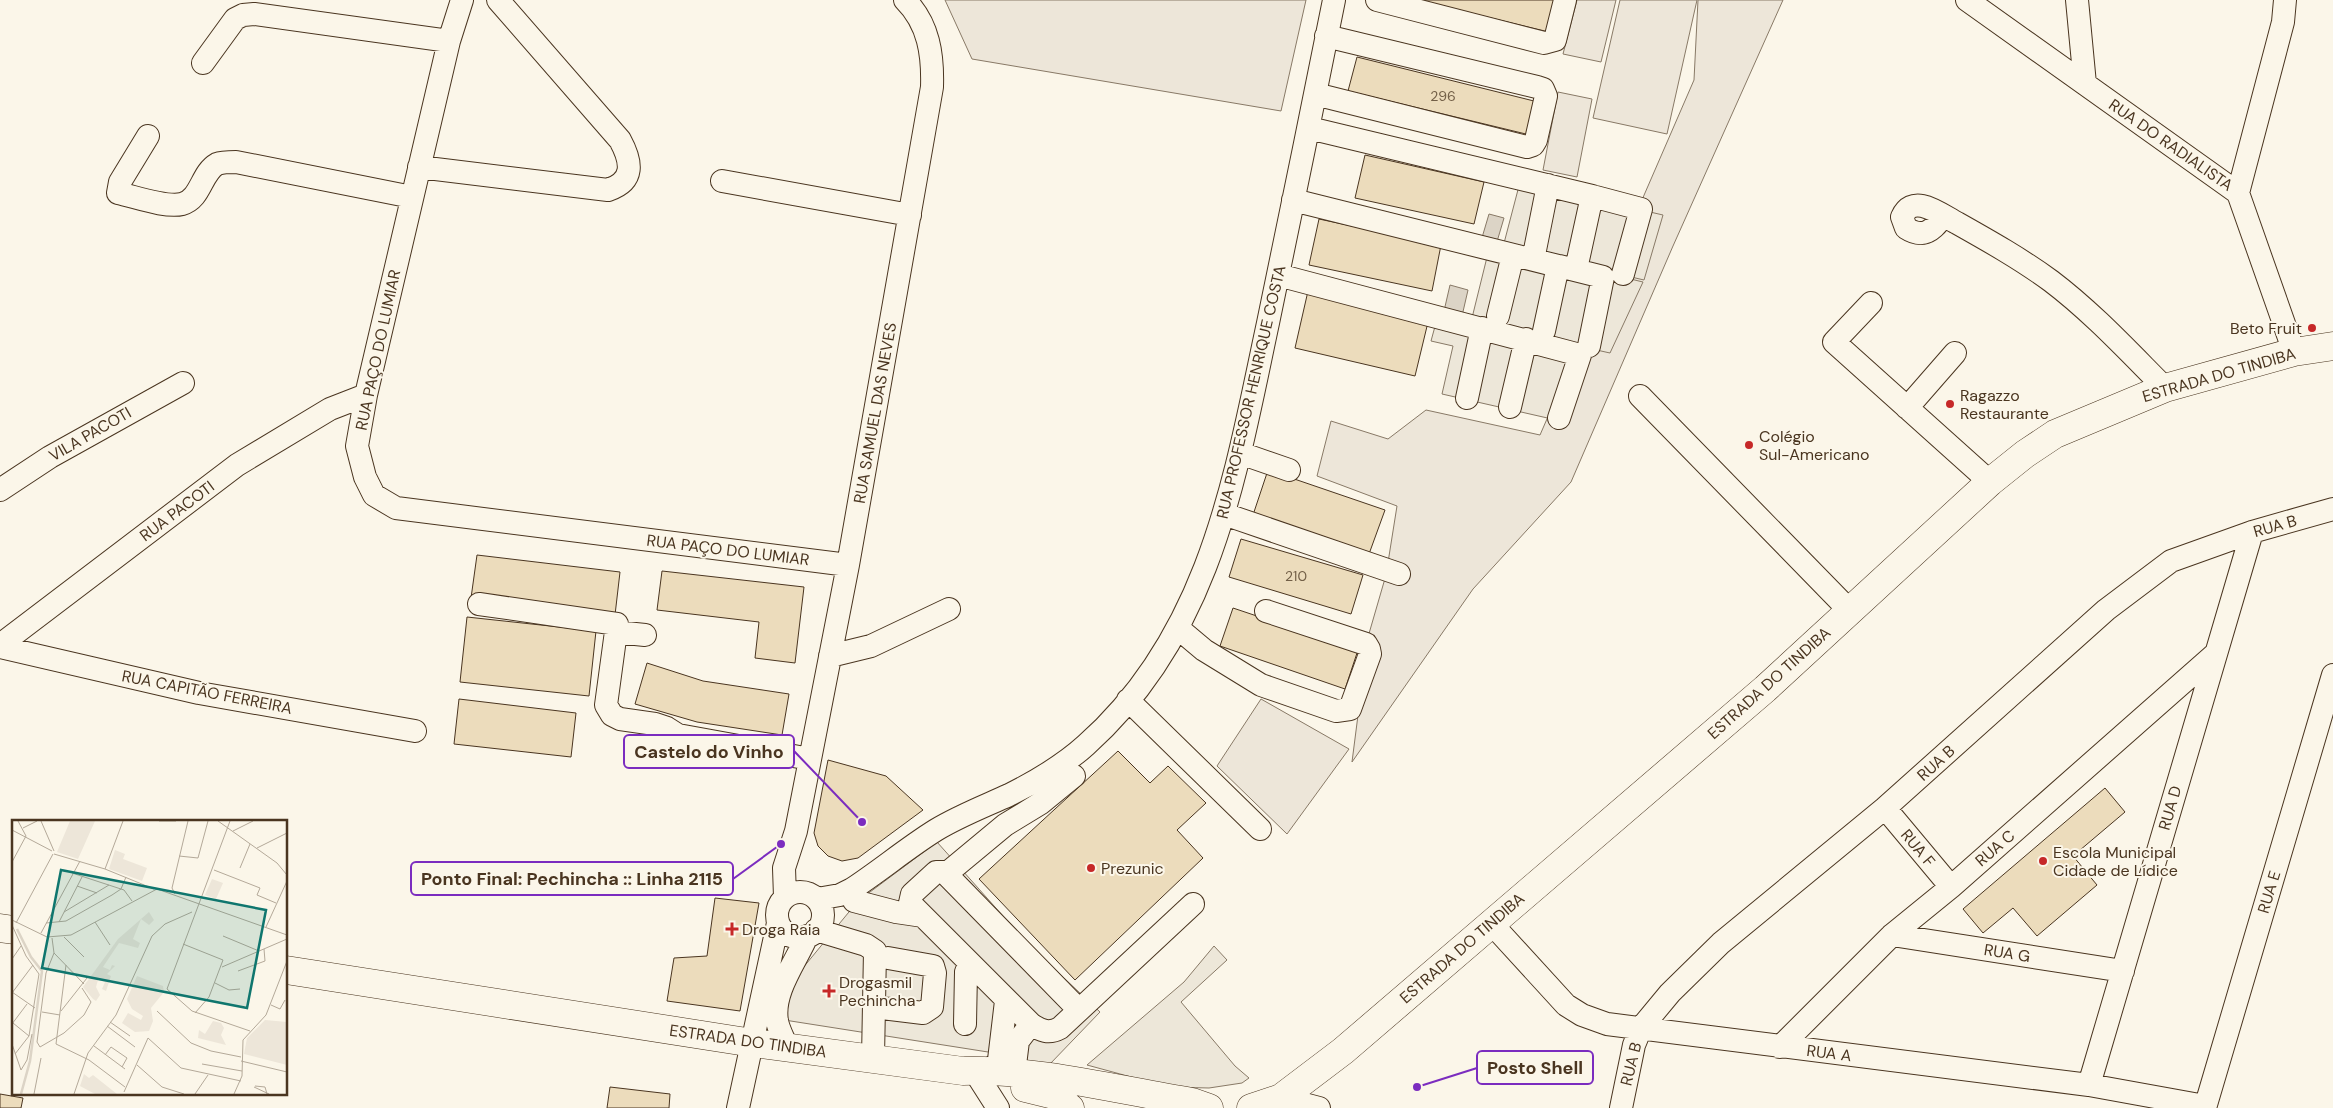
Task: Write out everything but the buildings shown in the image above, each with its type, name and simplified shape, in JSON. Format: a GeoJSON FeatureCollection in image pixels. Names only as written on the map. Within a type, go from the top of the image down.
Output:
{"type":"FeatureCollection","features":[{"type":"Feature","properties":{"kind":"main road","name":"ESTRADA DO TINDIBA"},"geometry":{"type":"LineString","coordinates":[[1251,1108],[1281,1098],[1343,1051],[1765,689],[1990,482],[2025,454],[2055,434],[2165,388],[2294,352],[2333,346]]}},
{"type":"Feature","properties":{"kind":"main road","name":"ESTRADA DO TINDIBA"},"geometry":{"type":"LineString","coordinates":[[288,970],[753,1043],[986,1072],[1173,1099],[1209,1108]]}},
{"type":"Feature","properties":{"kind":"main road"},"geometry":{"type":"LineString","coordinates":[[986,1072],[1054,1095],[1070,1108]]}},
{"type":"Feature","properties":{"kind":"street","name":"RUA PAÇO DO LUMIAR"},"geometry":{"type":"LineString","coordinates":[[462,0],[448,41],[366,395],[357,446],[365,477],[374,495],[396,508],[848,565]]}},
{"type":"Feature","properties":{"kind":"street"},"geometry":{"type":"LineString","coordinates":[[419,167],[608,190],[620,186],[627,179],[629,166],[627,152],[620,140],[498,0]]}},
{"type":"Feature","properties":{"kind":"street","name":"RUA SAMUEL DAS NEVES"},"geometry":{"type":"LineString","coordinates":[[802,896],[784,868],[796,831],[848,565],[932,88],[933,59],[926,32],[912,7],[905,0]]}},
{"type":"Feature","properties":{"kind":"street","name":"RUA PROFESSOR HENRIQUE COSTA"},"geometry":{"type":"LineString","coordinates":[[802,896],[840,895],[880,871],[936,830],[1012,794],[1050,771],[1085,746],[1128,700],[1179,629],[1202,579],[1224,514],[1239,456],[1309,128],[1334,0]]}},
{"type":"Feature","properties":{"kind":"street"},"geometry":{"type":"LineString","coordinates":[[1377,0],[1544,44],[1555,40],[1565,0]]}},
{"type":"Feature","properties":{"kind":"street","name":"RUA DO RADIALISTA"},"geometry":{"type":"LineString","coordinates":[[1967,0],[2238,192],[2294,352]]}},
{"type":"Feature","properties":{"kind":"street"},"geometry":{"type":"LineString","coordinates":[[2077,0],[2085,84]]}},
{"type":"Feature","properties":{"kind":"street"},"geometry":{"type":"LineString","coordinates":[[2238,192],[2283,22],[2285,0]]}},
{"type":"Feature","properties":{"kind":"street"},"geometry":{"type":"LineString","coordinates":[[204,63],[236,19],[243,15],[254,14],[448,41]]}},
{"type":"Feature","properties":{"kind":"street"},"geometry":{"type":"LineString","coordinates":[[1315,94],[1527,147],[1533,145],[1536,140],[1546,96],[1543,89],[1537,87],[1326,36]]}},
{"type":"Feature","properties":{"kind":"street"},"geometry":{"type":"LineString","coordinates":[[1309,128],[1641,208],[1624,274]]}},
{"type":"Feature","properties":{"kind":"street"},"geometry":{"type":"LineString","coordinates":[[148,136],[120,182],[118,193],[172,205],[184,204],[192,199],[209,172],[218,164],[236,162],[412,196]]}},
{"type":"Feature","properties":{"kind":"street"},"geometry":{"type":"LineString","coordinates":[[722,181],[910,215]]}},
{"type":"Feature","properties":{"kind":"street"},"geometry":{"type":"LineString","coordinates":[[1467,398],[1490,322],[1524,252],[1548,185]]}},
{"type":"Feature","properties":{"kind":"street"},"geometry":{"type":"LineString","coordinates":[[1510,406],[1535,335],[1568,263],[1592,196]]}},
{"type":"Feature","properties":{"kind":"street"},"geometry":{"type":"LineString","coordinates":[[1293,200],[1524,252],[1568,263],[1603,276],[1589,346]]}},
{"type":"Feature","properties":{"kind":"street"},"geometry":{"type":"LineString","coordinates":[[1943,216],[2005,250],[2051,282],[2095,319],[2165,388]]}},
{"type":"Feature","properties":{"kind":"street"},"geometry":{"type":"LineString","coordinates":[[1278,275],[1490,322],[1535,335],[1580,355],[1559,418]]}},
{"type":"Feature","properties":{"kind":"street"},"geometry":{"type":"LineString","coordinates":[[1871,303],[1834,342],[1990,482]]}},
{"type":"Feature","properties":{"kind":"street"},"geometry":{"type":"LineString","coordinates":[[1907,408],[1955,352]]}},
{"type":"Feature","properties":{"kind":"street","name":"VILA PACOTI"},"geometry":{"type":"LineString","coordinates":[[0,490],[50,457],[183,383]]}},
{"type":"Feature","properties":{"kind":"street","name":"RUA PACOTI"},"geometry":{"type":"LineString","coordinates":[[0,646],[237,465],[330,409],[366,395]]}},
{"type":"Feature","properties":{"kind":"street"},"geometry":{"type":"LineString","coordinates":[[1640,396],[1850,610]]}},
{"type":"Feature","properties":{"kind":"street"},"geometry":{"type":"LineString","coordinates":[[1239,456],[1279,471]]}},
{"type":"Feature","properties":{"kind":"street","name":"RUA B"},"geometry":{"type":"LineString","coordinates":[[1621,1108],[1634,1045],[1641,1028],[1670,993],[1722,943],[1885,808],[2106,610],[2171,561],[2252,532],[2333,509]]}},
{"type":"Feature","properties":{"kind":"street"},"geometry":{"type":"LineString","coordinates":[[1224,514],[1399,574]]}},
{"type":"Feature","properties":{"kind":"street","name":"RUA D"},"geometry":{"type":"LineString","coordinates":[[2089,1085],[2214,655],[2252,532]]}},
{"type":"Feature","properties":{"kind":"street"},"geometry":{"type":"LineString","coordinates":[[479,604],[617,624],[606,705],[612,715],[620,719],[668,728],[678,735],[810,759]]}},
{"type":"Feature","properties":{"kind":"street"},"geometry":{"type":"LineString","coordinates":[[830,656],[871,646],[949,609]]}},
{"type":"Feature","properties":{"kind":"street"},"geometry":{"type":"LineString","coordinates":[[1179,629],[1204,650],[1261,685],[1336,711],[1350,709],[1370,654],[1370,649],[1366,644],[1266,611]]}},
{"type":"Feature","properties":{"kind":"street"},"geometry":{"type":"LineString","coordinates":[[616,632],[645,635]]}},
{"type":"Feature","properties":{"kind":"street","name":"RUA CAPITÃO FERREIRA"},"geometry":{"type":"LineString","coordinates":[[0,646],[199,693],[415,732]]}},
{"type":"Feature","properties":{"kind":"street","name":"RUA C"},"geometry":{"type":"LineString","coordinates":[[1780,1047],[1892,935],[1951,887],[2214,655]]}},
{"type":"Feature","properties":{"kind":"street","name":"RUA E"},"geometry":{"type":"LineString","coordinates":[[2205,1107],[2333,675]]}},
{"type":"Feature","properties":{"kind":"street"},"geometry":{"type":"LineString","coordinates":[[1128,700],[1260,829]]}},
{"type":"Feature","properties":{"kind":"street"},"geometry":{"type":"LineString","coordinates":[[946,874],[1005,825],[1041,804],[1074,776]]}},
{"type":"Feature","properties":{"kind":"street","name":"RUA F"},"geometry":{"type":"LineString","coordinates":[[1885,808],[1951,887]]}},
{"type":"Feature","properties":{"kind":"street","name":"RUA PROFESSOR HENRIQUE COSTA"},"geometry":{"type":"LineString","coordinates":[[787,1047],[779,1030],[776,1009],[783,987],[814,932],[854,901],[880,871]]}},
{"type":"Feature","properties":{"kind":"street"},"geometry":{"type":"LineString","coordinates":[[1079,1010],[946,874],[936,872],[909,898],[910,903],[1031,1024],[1039,1030],[1054,1031],[1079,1010],[1193,904]]}},
{"type":"Feature","properties":{"kind":"street"},"geometry":{"type":"LineString","coordinates":[[814,932],[823,913],[802,896],[779,904],[776,914],[778,923],[781,929],[792,936],[814,932],[866,945],[875,952],[873,1058]]}},
{"type":"Feature","properties":{"kind":"street"},"geometry":{"type":"LineString","coordinates":[[854,901],[923,916]]}},
{"type":"Feature","properties":{"kind":"street"},"geometry":{"type":"LineString","coordinates":[[738,1108],[778,923]]}},
{"type":"Feature","properties":{"kind":"street","name":"RUA A"},"geometry":{"type":"LineString","coordinates":[[1491,923],[1566,1005],[1582,1015],[1607,1024],[2089,1085],[2205,1107]]}},
{"type":"Feature","properties":{"kind":"street","name":"RUA G"},"geometry":{"type":"LineString","coordinates":[[1892,935],[2123,972]]}},
{"type":"Feature","properties":{"kind":"street"},"geometry":{"type":"LineString","coordinates":[[882,1008],[923,1013],[932,1007],[934,966],[888,958]]}},
{"type":"Feature","properties":{"kind":"street"},"geometry":{"type":"LineString","coordinates":[[965,1024],[966,972],[970,963]]}},
{"type":"Feature","properties":{"kind":"street"},"geometry":{"type":"LineString","coordinates":[[934,990],[965,992]]}},
{"type":"Feature","properties":{"kind":"street"},"geometry":{"type":"LineString","coordinates":[[986,1072],[1000,1060],[1006,1001]]}},
{"type":"Feature","properties":{"kind":"street"},"geometry":{"type":"LineString","coordinates":[[986,1072],[1018,1041],[1031,1024]]}},
{"type":"Feature","properties":{"kind":"street"},"geometry":{"type":"LineString","coordinates":[[986,1072],[998,1108]]}},
{"type":"Feature","properties":{"kind":"street"},"geometry":{"type":"LineString","coordinates":[[1281,1098],[1319,1108]]}},
{"type":"Feature","properties":{"kind":"shaded area"},"geometry":{"type":"Polygon","coordinates":[[[945,0],[1306,0],[1281,111],[972,59],[945,0]]]}},
{"type":"Feature","properties":{"kind":"shaded area"},"geometry":{"type":"Polygon","coordinates":[[[1577,0],[1616,0],[1601,62],[1563,54],[1577,0]]]}},
{"type":"Feature","properties":{"kind":"shaded area"},"geometry":{"type":"Polygon","coordinates":[[[1620,0],[1697,0],[1667,134],[1593,118],[1620,0]]]}},
{"type":"Feature","properties":{"kind":"shaded area"},"geometry":{"type":"Polygon","coordinates":[[[1698,0],[1783,0],[1673,246],[1571,482],[1473,589],[1352,762],[1368,637],[1386,575],[1397,506],[1317,476],[1331,421],[1388,439],[1426,410],[1540,435],[1694,80],[1698,0]]]}},
{"type":"Feature","properties":{"kind":"shaded area"},"geometry":{"type":"Polygon","coordinates":[[[1558,92],[1592,99],[1577,177],[1543,170],[1558,92]]]}},
{"type":"Feature","properties":{"kind":"shaded area"},"geometry":{"type":"Polygon","coordinates":[[[1520,182],[1663,215],[1644,280],[1503,247],[1520,182]]]}},
{"type":"Feature","properties":{"kind":"shaded area"},"geometry":{"type":"Polygon","coordinates":[[[1489,214],[1504,218],[1496,245],[1481,241],[1489,214]]]}},
{"type":"Feature","properties":{"kind":"shaded area"},"geometry":{"type":"Polygon","coordinates":[[[1490,245],[1643,282],[1610,353],[1471,322],[1490,245]]]}},
{"type":"Feature","properties":{"kind":"shaded area"},"geometry":{"type":"Polygon","coordinates":[[[1450,285],[1468,290],[1462,316],[1444,311],[1450,285]]]}},
{"type":"Feature","properties":{"kind":"shaded area"},"geometry":{"type":"Polygon","coordinates":[[[1437,319],[1592,353],[1565,422],[1442,394],[1453,346],[1431,341],[1437,319]]]}},
{"type":"Feature","properties":{"kind":"shaded area"},"geometry":{"type":"Polygon","coordinates":[[[1261,699],[1349,749],[1287,834],[1217,766],[1261,699]]]}},
{"type":"Feature","properties":{"kind":"shaded area"},"geometry":{"type":"Polygon","coordinates":[[[937,842],[1028,944],[1100,1012],[1049,1065],[988,1052],[778,1019],[802,969],[858,901],[937,842]]]}},
{"type":"Feature","properties":{"kind":"shaded area"},"geometry":{"type":"Polygon","coordinates":[[[1214,946],[1227,960],[1181,1002],[1235,1066],[1249,1078],[1242,1083],[1209,1088],[1168,1087],[1087,1065],[1184,982],[1214,946]]]}},
{"type":"Feature","properties":{"kind":"place","name":"Beto Fruit"},"geometry":{"type":"Point","coordinates":[2312,328]}},
{"type":"Feature","properties":{"kind":"place","name":"Ragazzo Restaurante"},"geometry":{"type":"Point","coordinates":[1950,404]}},
{"type":"Feature","properties":{"kind":"place","name":"Colégio Sul-Americano"},"geometry":{"type":"Point","coordinates":[1749,445]}},
{"type":"Feature","properties":{"kind":"place","name":"Castelo do Vinho"},"geometry":{"type":"Point","coordinates":[862,822]}},
{"type":"Feature","properties":{"kind":"place","name":"Ponto Final: Pechincha :: Linha 2115"},"geometry":{"type":"Point","coordinates":[781,844]}},
{"type":"Feature","properties":{"kind":"place","name":"Escola Municipal Cidade de Lídice"},"geometry":{"type":"Point","coordinates":[2043,861]}},
{"type":"Feature","properties":{"kind":"place","name":"Prezunic"},"geometry":{"type":"Point","coordinates":[1091,868]}},
{"type":"Feature","properties":{"kind":"place","name":"Droga Raia"},"geometry":{"type":"Point","coordinates":[732,929]}},
{"type":"Feature","properties":{"kind":"place","name":"Drogasmil Pechincha"},"geometry":{"type":"Point","coordinates":[829,991]}},
{"type":"Feature","properties":{"kind":"place","name":"Posto Shell"},"geometry":{"type":"Point","coordinates":[1417,1087]}}]}
